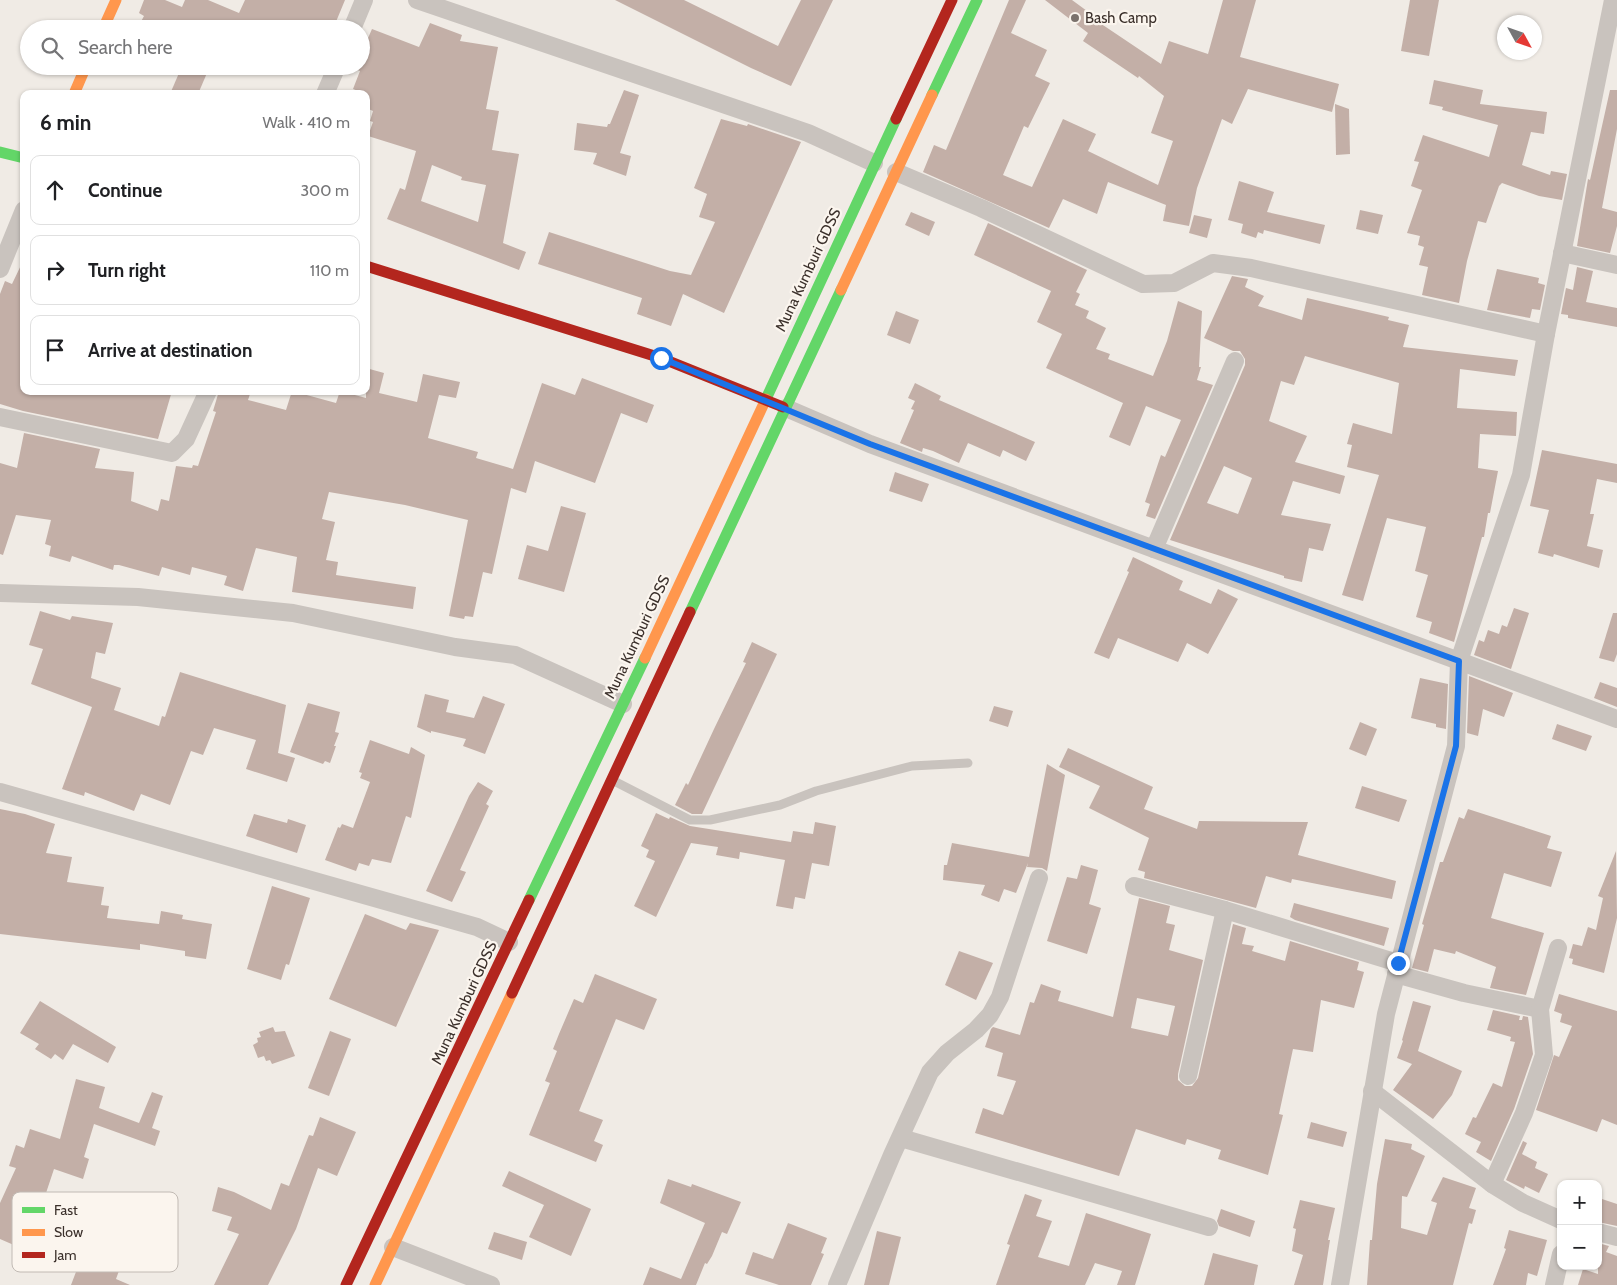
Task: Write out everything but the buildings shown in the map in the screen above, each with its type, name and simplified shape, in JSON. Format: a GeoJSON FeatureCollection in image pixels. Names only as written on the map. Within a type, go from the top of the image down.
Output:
{"type":"FeatureCollection","features":[{"type":"Feature","properties":{"kind":"main road"},"geometry":{"type":"LineString","coordinates":[[107,20],[116,0]]}},
{"type":"Feature","properties":{"kind":"main road","name":"Muna Kumburi GDSS"},"geometry":{"type":"LineString","coordinates":[[346,1285],[623,704],[874,163],[952,0]]}},
{"type":"Feature","properties":{"kind":"main road"},"geometry":{"type":"LineString","coordinates":[[375,1285],[976,0]]}},
{"type":"Feature","properties":{"kind":"main road"},"geometry":{"type":"LineString","coordinates":[[76,90],[82,75]]}},
{"type":"Feature","properties":{"kind":"main road"},"geometry":{"type":"LineString","coordinates":[[0,152],[20,157]]}},
{"type":"Feature","properties":{"kind":"main road"},"geometry":{"type":"LineString","coordinates":[[370,267],[661,358],[786,408]]}},
{"type":"Feature","properties":{"kind":"street"},"geometry":{"type":"LineString","coordinates":[[356,20],[364,0]]}},
{"type":"Feature","properties":{"kind":"street"},"geometry":{"type":"LineString","coordinates":[[417,0],[808,133],[874,163]]}},
{"type":"Feature","properties":{"kind":"street"},"geometry":{"type":"LineString","coordinates":[[1340,1285],[1372,1091],[1397,968],[1456,746],[1459,661],[1521,475],[1562,253],[1609,61],[1613,0]]}},
{"type":"Feature","properties":{"kind":"street"},"geometry":{"type":"LineString","coordinates":[[327,90],[333,75]]}},
{"type":"Feature","properties":{"kind":"street"},"geometry":{"type":"LineString","coordinates":[[896,172],[981,208],[1143,284],[1174,283],[1213,263],[1251,268],[1546,334]]}},
{"type":"Feature","properties":{"kind":"street"},"geometry":{"type":"LineString","coordinates":[[0,268],[20,220]]}},
{"type":"Feature","properties":{"kind":"street"},"geometry":{"type":"LineString","coordinates":[[1562,253],[1617,265]]}},
{"type":"Feature","properties":{"kind":"street"},"geometry":{"type":"LineString","coordinates":[[1154,549],[1234,361]]}},
{"type":"Feature","properties":{"kind":"street"},"geometry":{"type":"LineString","coordinates":[[0,417],[172,453],[186,439],[206,395]]}},
{"type":"Feature","properties":{"kind":"street"},"geometry":{"type":"LineString","coordinates":[[786,408],[870,444],[1617,719]]}},
{"type":"Feature","properties":{"kind":"street"},"geometry":{"type":"LineString","coordinates":[[0,593],[138,597],[294,613],[455,647],[515,655],[623,704]]}},
{"type":"Feature","properties":{"kind":"street"},"geometry":{"type":"LineString","coordinates":[[0,792],[477,927],[509,942]]}},
{"type":"Feature","properties":{"kind":"street"},"geometry":{"type":"LineString","coordinates":[[837,1285],[892,1155],[930,1072],[947,1053],[976,1030],[990,1015],[1000,997],[1039,878]]}},
{"type":"Feature","properties":{"kind":"street"},"geometry":{"type":"LineString","coordinates":[[1134,886],[1225,910],[1397,968],[1464,993],[1540,1009]]}},
{"type":"Feature","properties":{"kind":"street"},"geometry":{"type":"LineString","coordinates":[[1188,1076],[1225,910]]}},
{"type":"Feature","properties":{"kind":"street"},"geometry":{"type":"LineString","coordinates":[[1492,1184],[1524,1113],[1544,1055],[1540,1009],[1558,948]]}},
{"type":"Feature","properties":{"kind":"street"},"geometry":{"type":"LineString","coordinates":[[1372,1091],[1492,1184],[1523,1203],[1557,1218]]}},
{"type":"Feature","properties":{"kind":"street"},"geometry":{"type":"LineString","coordinates":[[901,1138],[1209,1228]]}},
{"type":"Feature","properties":{"kind":"street"},"geometry":{"type":"LineString","coordinates":[[1602,1233],[1617,1238]]}},
{"type":"Feature","properties":{"kind":"street"},"geometry":{"type":"LineString","coordinates":[[393,1247],[491,1285]]}},
{"type":"Feature","properties":{"kind":"street"},"geometry":{"type":"LineString","coordinates":[[1554,1285],[1557,1270]]}},
{"type":"Feature","properties":{"kind":"lane"},"geometry":{"type":"LineString","coordinates":[[611,780],[690,820],[710,820],[780,805],[816,792],[912,766],[968,763]]}},
{"type":"Feature","properties":{"kind":"traffic: fast"},"geometry":{"type":"LineString","coordinates":[[932,95],[977,0]]}},
{"type":"Feature","properties":{"kind":"traffic: fast"},"geometry":{"type":"LineString","coordinates":[[766,399],[896,119]]}},
{"type":"Feature","properties":{"kind":"traffic: fast"},"geometry":{"type":"LineString","coordinates":[[0,152],[20,157]]}},
{"type":"Feature","properties":{"kind":"traffic: fast"},"geometry":{"type":"LineString","coordinates":[[690,612],[841,290]]}},
{"type":"Feature","properties":{"kind":"traffic: fast"},"geometry":{"type":"LineString","coordinates":[[529,900],[645,658]]}},
{"type":"Feature","properties":{"kind":"traffic: slow"},"geometry":{"type":"LineString","coordinates":[[107,20],[116,0]]}},
{"type":"Feature","properties":{"kind":"traffic: slow"},"geometry":{"type":"LineString","coordinates":[[76,90],[82,75]]}},
{"type":"Feature","properties":{"kind":"traffic: slow"},"geometry":{"type":"LineString","coordinates":[[841,290],[932,95]]}},
{"type":"Feature","properties":{"kind":"traffic: slow"},"geometry":{"type":"LineString","coordinates":[[645,658],[766,399]]}},
{"type":"Feature","properties":{"kind":"traffic: slow"},"geometry":{"type":"LineString","coordinates":[[375,1285],[512,993]]}},
{"type":"Feature","properties":{"kind":"traffic: jam"},"geometry":{"type":"LineString","coordinates":[[896,119],[952,0]]}},
{"type":"Feature","properties":{"kind":"traffic: jam"},"geometry":{"type":"LineString","coordinates":[[370,267],[661,358],[783,407]]}},
{"type":"Feature","properties":{"kind":"traffic: jam"},"geometry":{"type":"LineString","coordinates":[[512,993],[690,612]]}},
{"type":"Feature","properties":{"kind":"traffic: jam"},"geometry":{"type":"LineString","coordinates":[[346,1285],[529,900]]}},
{"type":"Feature","properties":{"kind":"place","name":"Bash Camp"},"geometry":{"type":"Point","coordinates":[1075,18]}},
{"type":"Feature","properties":{"kind":"route"},"geometry":{"type":"LineString","coordinates":[[661,358],[870,444],[954,476],[1459,661],[1456,746],[1398,963]]}}]}
